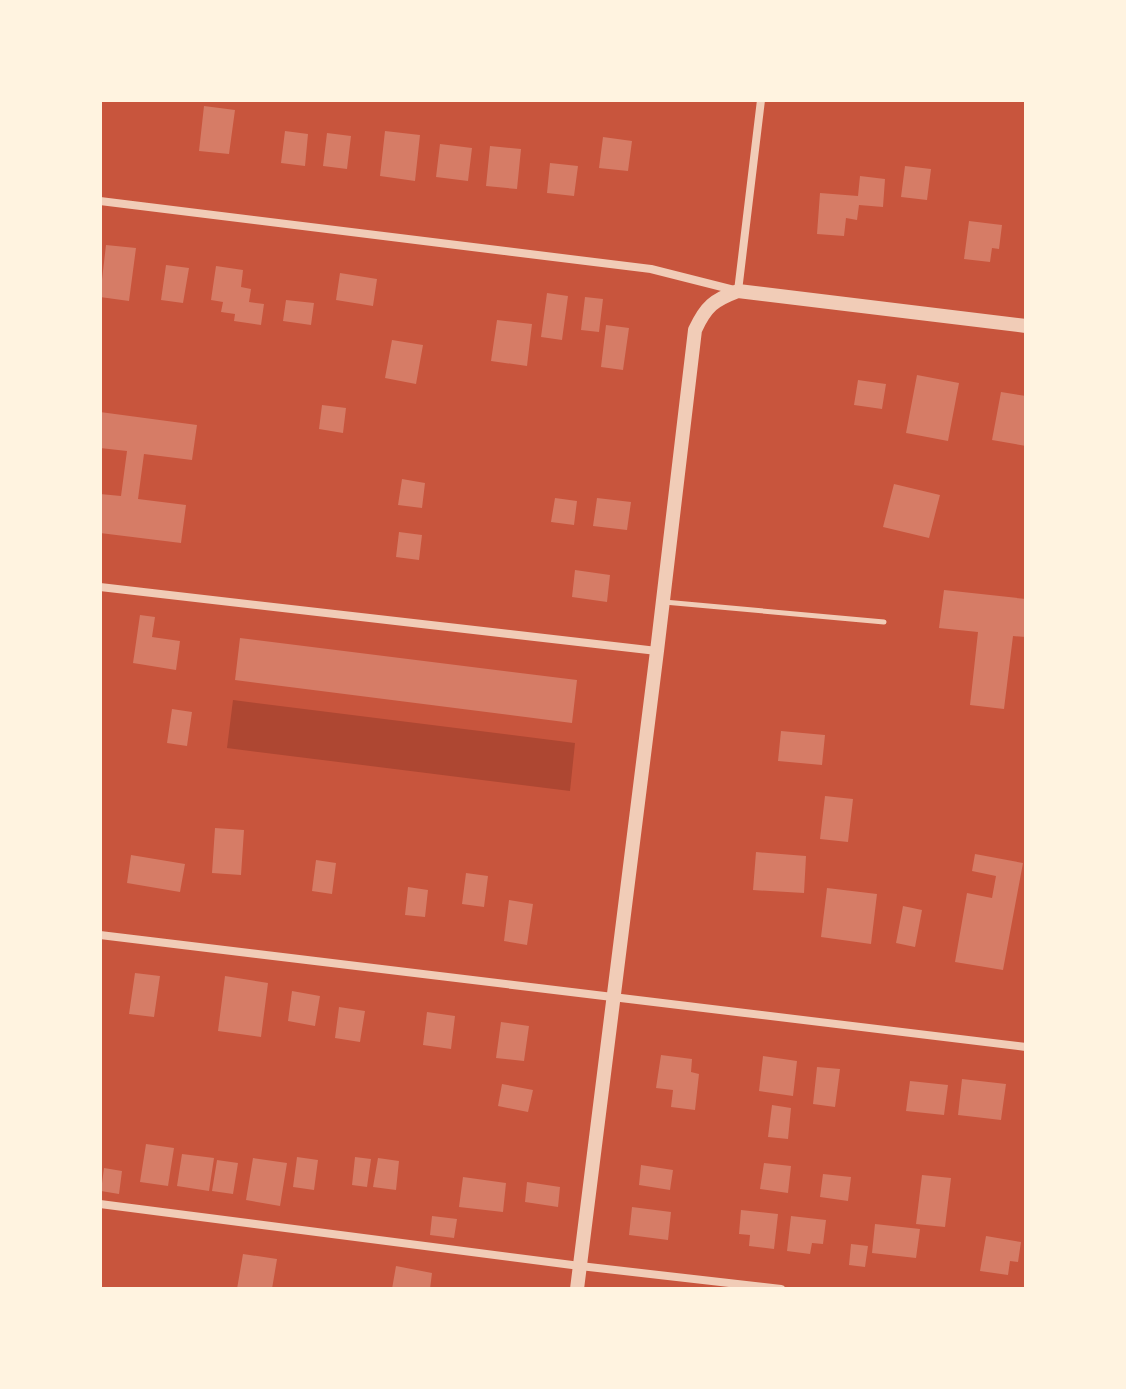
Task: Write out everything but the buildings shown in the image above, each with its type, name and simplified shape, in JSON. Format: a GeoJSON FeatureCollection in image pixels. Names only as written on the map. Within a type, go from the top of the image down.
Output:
{"type":"FeatureCollection","features":[{"type":"Feature","properties":{"kind":"street"},"geometry":{"type":"LineString","coordinates":[[738,291],[761,100]]}},
{"type":"Feature","properties":{"kind":"street"},"geometry":{"type":"LineString","coordinates":[[100,201],[651,269],[738,291],[1026,326]]}},
{"type":"Feature","properties":{"kind":"street"},"geometry":{"type":"LineString","coordinates":[[577,1289],[695,330],[702,313],[717,298],[738,291]]}},
{"type":"Feature","properties":{"kind":"street"},"geometry":{"type":"LineString","coordinates":[[100,587],[657,651]]}},
{"type":"Feature","properties":{"kind":"street"},"geometry":{"type":"LineString","coordinates":[[100,935],[1026,1047]]}},
{"type":"Feature","properties":{"kind":"street"},"geometry":{"type":"LineString","coordinates":[[100,1204],[781,1289]]}},
{"type":"Feature","properties":{"kind":"lane"},"geometry":{"type":"LineString","coordinates":[[663,602],[884,622]]}},
{"type":"Feature","properties":{"kind":"shaded area"},"geometry":{"type":"Polygon","coordinates":[[[233,700],[575,743],[570,791],[227,748],[233,700]]]}}]}
